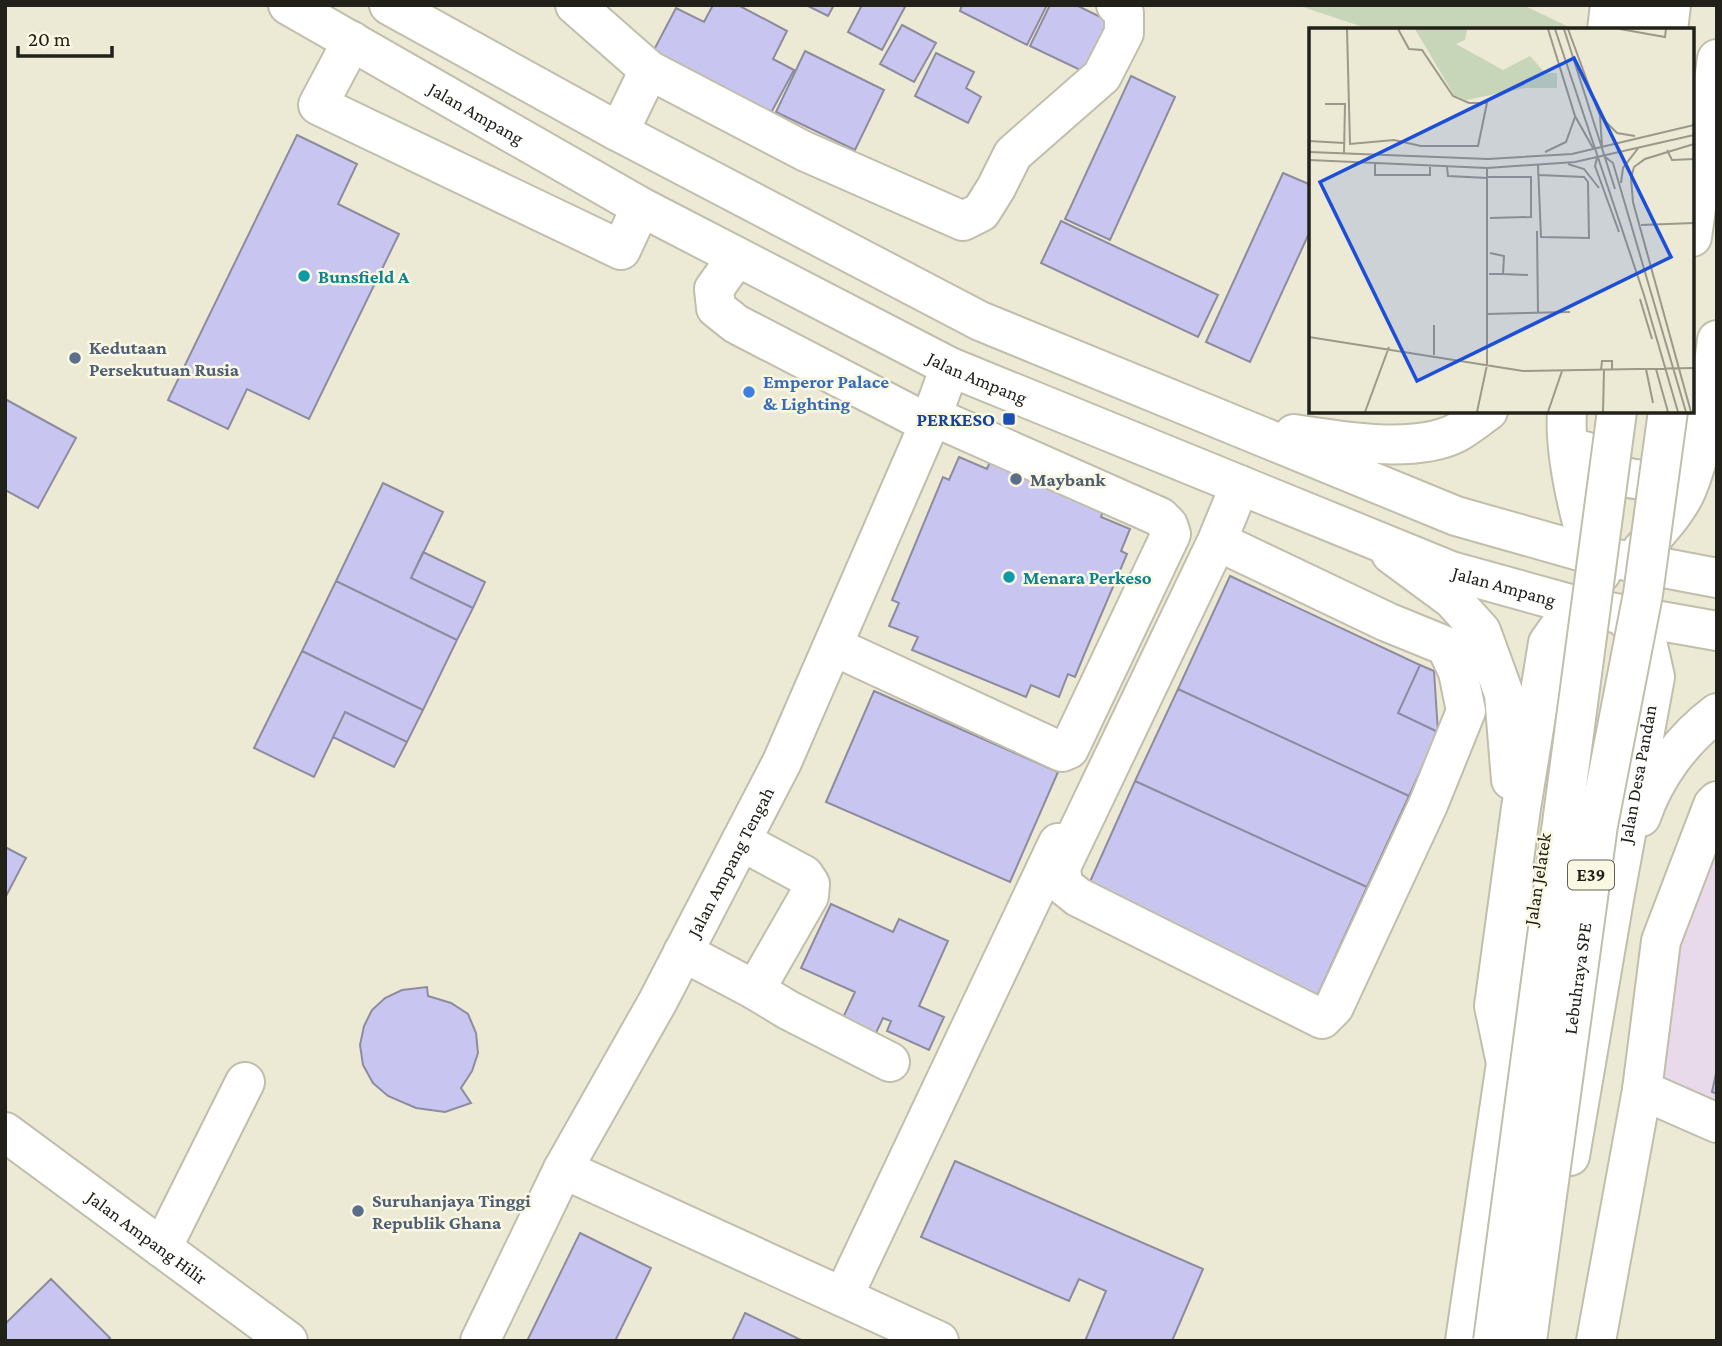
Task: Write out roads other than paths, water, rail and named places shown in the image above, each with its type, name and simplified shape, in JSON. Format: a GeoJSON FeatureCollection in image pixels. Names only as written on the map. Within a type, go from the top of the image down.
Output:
{"type":"FeatureCollection","features":[{"type":"Feature","properties":{"kind":"main road","name":"Jalan Ampang"},"geometry":{"type":"LineString","coordinates":[[288,5],[641,207],[950,367],[1371,539],[1451,571],[1607,585],[1717,578]]}},
{"type":"Feature","properties":{"kind":"main road","name":"Jalan Ampang"},"geometry":{"type":"LineString","coordinates":[[389,5],[619,132],[980,321],[1457,516],[1607,585],[1717,631]]}},
{"type":"Feature","properties":{"kind":"main road"},"geometry":{"type":"LineString","coordinates":[[575,5],[649,70],[804,151],[963,221],[981,212],[1013,154],[1102,76],[1124,33],[1124,13],[1116,5]]}},
{"type":"Feature","properties":{"kind":"main road"},"geometry":{"type":"LineString","coordinates":[[1607,28],[1610,5]]}},
{"type":"Feature","properties":{"kind":"main road"},"geometry":{"type":"LineString","coordinates":[[1644,28],[1647,5]]}},
{"type":"Feature","properties":{"kind":"main road"},"geometry":{"type":"LineString","coordinates":[[1668,28],[1671,5]]}},
{"type":"Feature","properties":{"kind":"main road"},"geometry":{"type":"LineString","coordinates":[[1694,167],[1717,40]]}},
{"type":"Feature","properties":{"kind":"main road"},"geometry":{"type":"LineString","coordinates":[[352,41],[318,105],[621,250],[641,207]]}},
{"type":"Feature","properties":{"kind":"main road"},"geometry":{"type":"LineString","coordinates":[[1694,223],[1717,59]]}},
{"type":"Feature","properties":{"kind":"main road"},"geometry":{"type":"LineString","coordinates":[[619,132],[649,70]]}},
{"type":"Feature","properties":{"kind":"main road"},"geometry":{"type":"LineString","coordinates":[[737,257],[713,289],[716,308],[736,324],[931,420],[1160,517],[1168,525],[1171,534],[1069,749],[1062,752],[833,646]]}},
{"type":"Feature","properties":{"kind":"main road"},"geometry":{"type":"LineString","coordinates":[[1552,684],[1548,643],[1565,619],[1607,585],[1687,491],[1714,394],[1717,340]]}},
{"type":"Feature","properties":{"kind":"main road","name":"Jalan Ampang Tengah"},"geometry":{"type":"LineString","coordinates":[[480,1341],[563,1169],[658,1001],[782,762],[931,420],[950,367]]}},
{"type":"Feature","properties":{"kind":"main road"},"geometry":{"type":"LineString","coordinates":[[1230,423],[1337,441],[1415,444],[1455,434],[1485,413]]}},
{"type":"Feature","properties":{"kind":"main road","name":"Lebuhraya SPE"},"geometry":{"type":"LineString","coordinates":[[1493,1341],[1646,413]]}},
{"type":"Feature","properties":{"kind":"main road","name":"Lebuhraya SPE"},"geometry":{"type":"LineString","coordinates":[[1527,1341],[1598,825],[1643,594],[1646,413]]}},
{"type":"Feature","properties":{"kind":"main road"},"geometry":{"type":"LineString","coordinates":[[1566,419],[1592,460],[1611,472],[1636,480],[1664,477],[1696,462]]}},
{"type":"Feature","properties":{"kind":"main road"},"geometry":{"type":"LineString","coordinates":[[1566,419],[1577,498],[1607,585]]}},
{"type":"Feature","properties":{"kind":"main road"},"geometry":{"type":"LineString","coordinates":[[1217,541],[1387,622],[1446,646],[1458,672],[1466,711],[1428,805],[1334,1007],[1322,1019],[1077,897],[1063,885],[1061,867],[1217,541],[1234,483]]}},
{"type":"Feature","properties":{"kind":"main road"},"geometry":{"type":"LineString","coordinates":[[843,1297],[1234,483]]}},
{"type":"Feature","properties":{"kind":"main road"},"geometry":{"type":"LineString","coordinates":[[1371,539],[1452,598],[1481,631],[1504,694],[1511,782],[1521,808]]}},
{"type":"Feature","properties":{"kind":"main road","name":"Jalan Desa Pandan"},"geometry":{"type":"LineString","coordinates":[[1544,1341],[1565,1189],[1655,677],[1648,646],[1607,585]]}},
{"type":"Feature","properties":{"kind":"main road"},"geometry":{"type":"LineString","coordinates":[[1506,1063],[1494,1006],[1521,808],[1552,684],[1556,656],[1567,646],[1600,646],[1629,659],[1639,674],[1644,689],[1647,716]]}},
{"type":"Feature","properties":{"kind":"main road","name":"Jalan Jelatek"},"geometry":{"type":"LineString","coordinates":[[1465,1341],[1506,1063],[1540,862],[1552,684]]}},
{"type":"Feature","properties":{"kind":"main road","name":"Jalan Desa Pandan"},"geometry":{"type":"LineString","coordinates":[[1565,1189],[1614,688]]}},
{"type":"Feature","properties":{"kind":"main road"},"geometry":{"type":"LineString","coordinates":[[1614,899],[1646,804],[1668,764],[1697,728],[1717,713]]}},
{"type":"Feature","properties":{"kind":"main road"},"geometry":{"type":"LineString","coordinates":[[1596,1341],[1642,1090],[1661,941],[1717,800]]}},
{"type":"Feature","properties":{"kind":"main road"},"geometry":{"type":"LineString","coordinates":[[741,841],[804,875],[810,884],[809,896],[755,990]]}},
{"type":"Feature","properties":{"kind":"main road"},"geometry":{"type":"LineString","coordinates":[[683,952],[890,1062]]}},
{"type":"Feature","properties":{"kind":"main road"},"geometry":{"type":"LineString","coordinates":[[162,1248],[245,1082]]}},
{"type":"Feature","properties":{"kind":"main road"},"geometry":{"type":"LineString","coordinates":[[1642,1090],[1717,1123]]}},
{"type":"Feature","properties":{"kind":"main road","name":"Jalan Ampang Hilir"},"geometry":{"type":"LineString","coordinates":[[5,1132],[288,1341]]}},
{"type":"Feature","properties":{"kind":"main road"},"geometry":{"type":"LineString","coordinates":[[563,1169],[939,1341]]}},
{"type":"Feature","properties":{"kind":"place","name":"Bunsfield A"},"geometry":{"type":"Point","coordinates":[304,276]}},
{"type":"Feature","properties":{"kind":"place","name":"Kedutaan Persekutuan Rusia"},"geometry":{"type":"Point","coordinates":[75,358]}},
{"type":"Feature","properties":{"kind":"place","name":"Emperor Palace & Lighting"},"geometry":{"type":"Point","coordinates":[749,392]}},
{"type":"Feature","properties":{"kind":"place","name":"PERKESO"},"geometry":{"type":"Point","coordinates":[1009,419]}},
{"type":"Feature","properties":{"kind":"place","name":"Maybank"},"geometry":{"type":"Point","coordinates":[1016,479]}},
{"type":"Feature","properties":{"kind":"place","name":"Menara Perkeso"},"geometry":{"type":"Point","coordinates":[1009,577]}},
{"type":"Feature","properties":{"kind":"place","name":"Suruhanjaya Tinggi Republik Ghana"},"geometry":{"type":"Point","coordinates":[358,1211]}}]}
